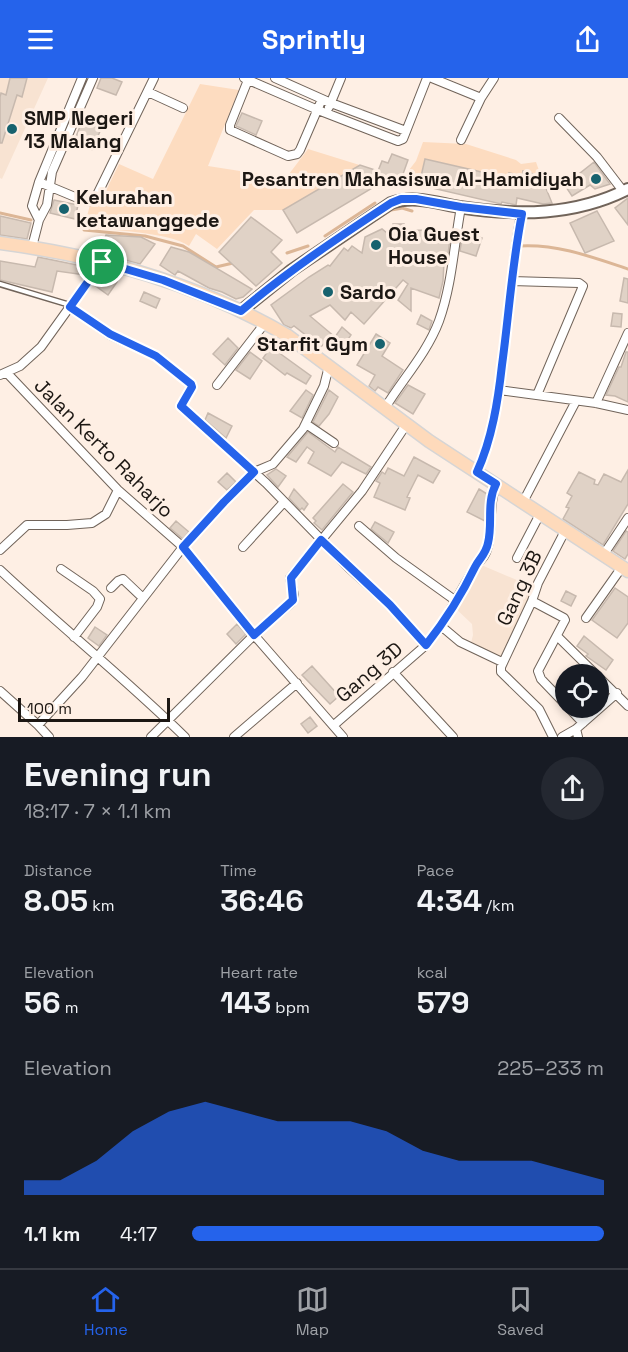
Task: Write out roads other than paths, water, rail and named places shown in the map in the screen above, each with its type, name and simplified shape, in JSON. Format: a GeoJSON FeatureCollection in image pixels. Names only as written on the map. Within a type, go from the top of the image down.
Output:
{"type":"FeatureCollection","features":[{"type":"Feature","properties":{"kind":"main road"},"geometry":{"type":"LineString","coordinates":[[241,311],[292,270],[391,203],[408,198],[522,214],[584,206],[626,190]]}},
{"type":"Feature","properties":{"kind":"main road"},"geometry":{"type":"LineString","coordinates":[[0,243],[62,252],[163,280],[266,323],[288,336],[406,425],[625,569]]}},
{"type":"Feature","properties":{"kind":"street"},"geometry":{"type":"LineString","coordinates":[[39,220],[32,206],[39,182],[82,78]]}},
{"type":"Feature","properties":{"kind":"street"},"geometry":{"type":"LineString","coordinates":[[32,248],[39,220],[47,205],[52,172],[93,78]]}},
{"type":"Feature","properties":{"kind":"street"},"geometry":{"type":"LineString","coordinates":[[39,182],[87,202],[95,199],[154,78]]}},
{"type":"Feature","properties":{"kind":"street"},"geometry":{"type":"LineString","coordinates":[[272,89],[275,78],[331,103],[405,131]]}},
{"type":"Feature","properties":{"kind":"street"},"geometry":{"type":"LineString","coordinates":[[326,113],[341,78]]}},
{"type":"Feature","properties":{"kind":"street"},"geometry":{"type":"LineString","coordinates":[[322,99],[318,110],[300,150],[292,156],[230,130],[246,79],[262,81],[272,89],[318,110],[396,141],[403,139],[427,78]]}},
{"type":"Feature","properties":{"kind":"street"},"geometry":{"type":"LineString","coordinates":[[432,78],[481,98]]}},
{"type":"Feature","properties":{"kind":"street"},"geometry":{"type":"LineString","coordinates":[[461,140],[481,98],[494,78]]}},
{"type":"Feature","properties":{"kind":"street"},"geometry":{"type":"LineString","coordinates":[[148,92],[183,108]]}},
{"type":"Feature","properties":{"kind":"street"},"geometry":{"type":"LineString","coordinates":[[73,97],[82,101]]}},
{"type":"Feature","properties":{"kind":"street"},"geometry":{"type":"LineString","coordinates":[[559,118],[626,190]]}},
{"type":"Feature","properties":{"kind":"street"},"geometry":{"type":"LineString","coordinates":[[385,408],[426,345],[439,320],[448,285],[461,207]]}},
{"type":"Feature","properties":{"kind":"street"},"geometry":{"type":"LineString","coordinates":[[477,472],[490,434],[499,390],[514,253],[522,214]]}},
{"type":"Feature","properties":{"kind":"street"},"geometry":{"type":"LineString","coordinates":[[3,374],[20,366],[41,346],[102,262]]}},
{"type":"Feature","properties":{"kind":"street"},"geometry":{"type":"LineString","coordinates":[[512,281],[579,283],[583,286],[537,395]]}},
{"type":"Feature","properties":{"kind":"street"},"geometry":{"type":"LineString","coordinates":[[70,306],[110,334],[156,356],[191,384],[192,387],[181,406],[254,472],[390,605],[426,645]]}},
{"type":"Feature","properties":{"kind":"street"},"geometry":{"type":"LineString","coordinates":[[217,385],[266,323]]}},
{"type":"Feature","properties":{"kind":"street"},"geometry":{"type":"LineString","coordinates":[[596,403],[628,333]]}},
{"type":"Feature","properties":{"kind":"street"},"geometry":{"type":"LineString","coordinates":[[38,724],[63,700],[183,547],[254,472],[273,464],[306,424],[324,386],[329,366]]}},
{"type":"Feature","properties":{"kind":"street","name":"Jalan Kerto Raharjo"},"geometry":{"type":"LineString","coordinates":[[3,374],[118,490],[183,547],[254,635],[343,737]]}},
{"type":"Feature","properties":{"kind":"street"},"geometry":{"type":"LineString","coordinates":[[499,390],[596,403],[628,410]]}},
{"type":"Feature","properties":{"kind":"street"},"geometry":{"type":"LineString","coordinates":[[523,502],[576,401]]}},
{"type":"Feature","properties":{"kind":"street"},"geometry":{"type":"LineString","coordinates":[[306,424],[334,443]]}},
{"type":"Feature","properties":{"kind":"street"},"geometry":{"type":"LineString","coordinates":[[150,737],[293,600],[291,578],[369,482],[385,454],[406,425]]}},
{"type":"Feature","properties":{"kind":"street","name":"Gang 3D"},"geometry":{"type":"LineString","coordinates":[[334,725],[426,645],[441,626],[477,563],[481,561],[488,545],[492,494],[496,484]]}},
{"type":"Feature","properties":{"kind":"street"},"geometry":{"type":"LineString","coordinates":[[0,550],[27,525],[92,523],[106,514],[118,490]]}},
{"type":"Feature","properties":{"kind":"street"},"geometry":{"type":"LineString","coordinates":[[243,547],[284,502]]}},
{"type":"Feature","properties":{"kind":"street"},"geometry":{"type":"LineString","coordinates":[[517,558],[540,514]]}},
{"type":"Feature","properties":{"kind":"street"},"geometry":{"type":"LineString","coordinates":[[603,554],[628,518]]}},
{"type":"Feature","properties":{"kind":"street"},"geometry":{"type":"LineString","coordinates":[[359,526],[396,558],[456,601]]}},
{"type":"Feature","properties":{"kind":"street","name":"Gang 3B"},"geometry":{"type":"LineString","coordinates":[[502,662],[532,601],[538,583],[566,529]]}},
{"type":"Feature","properties":{"kind":"street"},"geometry":{"type":"LineString","coordinates":[[61,569],[93,591],[100,599],[97,608],[74,637]]}},
{"type":"Feature","properties":{"kind":"street"},"geometry":{"type":"LineString","coordinates":[[586,618],[625,569]]}},
{"type":"Feature","properties":{"kind":"street"},"geometry":{"type":"LineString","coordinates":[[0,570],[97,655],[185,737]]}},
{"type":"Feature","properties":{"kind":"street"},"geometry":{"type":"LineString","coordinates":[[111,588],[123,579],[143,598]]}},
{"type":"Feature","properties":{"kind":"street"},"geometry":{"type":"LineString","coordinates":[[532,601],[564,618],[565,623],[538,672],[541,679],[555,694]]}},
{"type":"Feature","properties":{"kind":"street"},"geometry":{"type":"LineString","coordinates":[[441,626],[460,642],[502,662],[501,672],[538,709],[553,737]]}},
{"type":"Feature","properties":{"kind":"street"},"geometry":{"type":"LineString","coordinates":[[558,637],[628,706]]}},
{"type":"Feature","properties":{"kind":"street"},"geometry":{"type":"LineString","coordinates":[[393,672],[453,737]]}},
{"type":"Feature","properties":{"kind":"street"},"geometry":{"type":"LineString","coordinates":[[234,737],[297,683]]}},
{"type":"Feature","properties":{"kind":"street"},"geometry":{"type":"LineString","coordinates":[[0,691],[38,724],[49,737]]}},
{"type":"Feature","properties":{"kind":"street"},"geometry":{"type":"LineString","coordinates":[[562,737],[577,733],[583,723],[617,693]]}},
{"type":"Feature","properties":{"kind":"street"},"geometry":{"type":"LineString","coordinates":[[578,718],[583,723]]}},
{"type":"Feature","properties":{"kind":"lane"},"geometry":{"type":"LineString","coordinates":[[0,284],[70,306]]}},
{"type":"Feature","properties":{"kind":"waterway"},"geometry":{"type":"LineString","coordinates":[[325,236],[375,203]]}},
{"type":"Feature","properties":{"kind":"waterway"},"geometry":{"type":"LineString","coordinates":[[402,208],[412,211]]}},
{"type":"Feature","properties":{"kind":"waterway"},"geometry":{"type":"LineString","coordinates":[[377,219],[391,210],[403,208]]}},
{"type":"Feature","properties":{"kind":"waterway"},"geometry":{"type":"LineString","coordinates":[[0,213],[31,220]]}},
{"type":"Feature","properties":{"kind":"waterway"},"geometry":{"type":"LineString","coordinates":[[84,230],[145,236],[183,246],[216,267],[233,263]]}},
{"type":"Feature","properties":{"kind":"waterway"},"geometry":{"type":"LineString","coordinates":[[287,253],[308,246]]}},
{"type":"Feature","properties":{"kind":"waterway"},"geometry":{"type":"LineString","coordinates":[[520,246],[561,249],[628,269]]}},
{"type":"Feature","properties":{"kind":"place","name":"SMP Negeri 13 Malang"},"geometry":{"type":"Point","coordinates":[12,129]}},
{"type":"Feature","properties":{"kind":"place","name":"Pesantren Mahasiswa Al-Hamidiyah"},"geometry":{"type":"Point","coordinates":[596,179]}},
{"type":"Feature","properties":{"kind":"place","name":"Kelurahan ketawanggede"},"geometry":{"type":"Point","coordinates":[64,209]}},
{"type":"Feature","properties":{"kind":"place","name":"Oia Guest House"},"geometry":{"type":"Point","coordinates":[376,245]}},
{"type":"Feature","properties":{"kind":"place","name":"Sardo"},"geometry":{"type":"Point","coordinates":[328,292]}},
{"type":"Feature","properties":{"kind":"place","name":"Starfit Gym"},"geometry":{"type":"Point","coordinates":[380,344]}}]}
